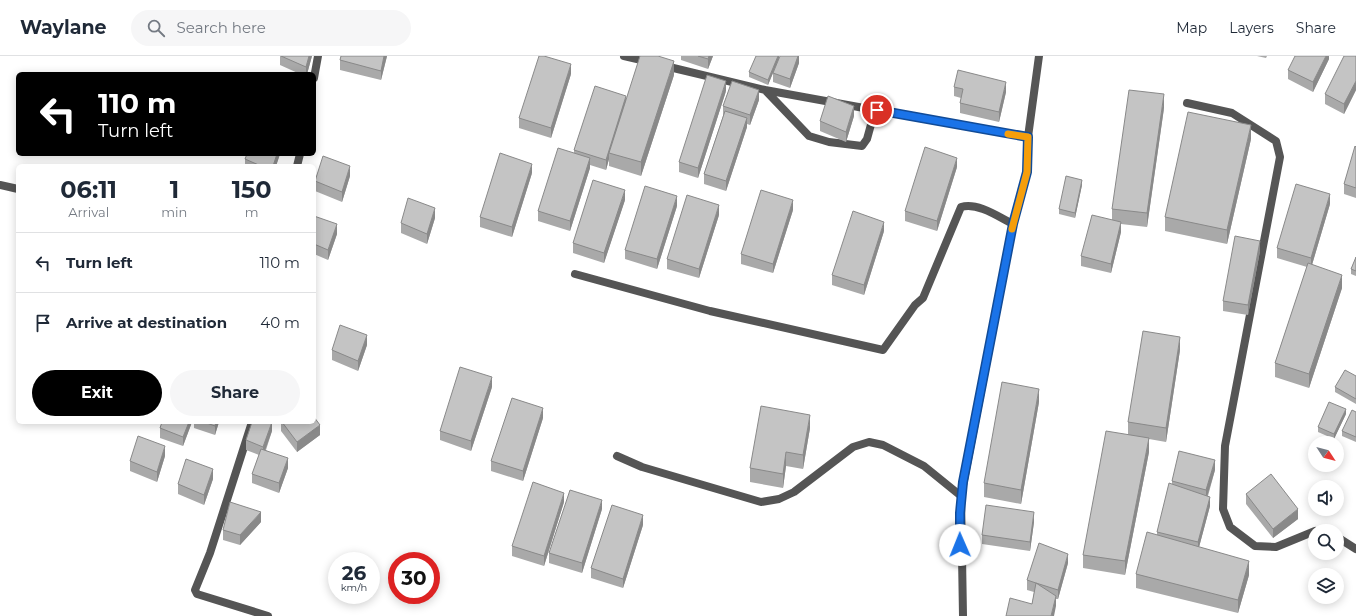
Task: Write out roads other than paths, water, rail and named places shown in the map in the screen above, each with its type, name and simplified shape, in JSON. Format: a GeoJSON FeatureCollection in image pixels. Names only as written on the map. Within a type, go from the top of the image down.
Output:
{"type":"FeatureCollection","features":[{"type":"Feature","properties":{"kind":"street"},"geometry":{"type":"LineString","coordinates":[[315,72],[318,56]]}},
{"type":"Feature","properties":{"kind":"street"},"geometry":{"type":"LineString","coordinates":[[624,56],[765,90],[1028,137]]}},
{"type":"Feature","properties":{"kind":"street"},"geometry":{"type":"LineString","coordinates":[[963,616],[960,496],[1013,224],[1027,172],[1028,137],[1039,56]]}},
{"type":"Feature","properties":{"kind":"street"},"geometry":{"type":"LineString","coordinates":[[765,90],[810,136],[830,142],[862,146],[867,139],[875,110]]}},
{"type":"Feature","properties":{"kind":"street"},"geometry":{"type":"LineString","coordinates":[[1187,103],[1232,113],[1259,128],[1276,141],[1280,157],[1225,446],[1223,509],[1230,527],[1255,546],[1276,547],[1308,534]]}},
{"type":"Feature","properties":{"kind":"street"},"geometry":{"type":"LineString","coordinates":[[0,185],[16,189]]}},
{"type":"Feature","properties":{"kind":"street"},"geometry":{"type":"LineString","coordinates":[[575,274],[710,311],[883,350],[915,305],[923,298],[961,207],[968,205],[979,208],[1013,224]]}},
{"type":"Feature","properties":{"kind":"street"},"geometry":{"type":"LineString","coordinates":[[251,424],[210,553],[195,590],[197,594],[268,616]]}},
{"type":"Feature","properties":{"kind":"street"},"geometry":{"type":"LineString","coordinates":[[617,456],[642,467],[761,502],[779,499],[794,492],[853,446],[869,442],[883,444],[924,466],[950,486],[960,496]]}},
{"type":"Feature","properties":{"kind":"street"},"geometry":{"type":"LineString","coordinates":[[1344,541],[1356,549]]}}]}
